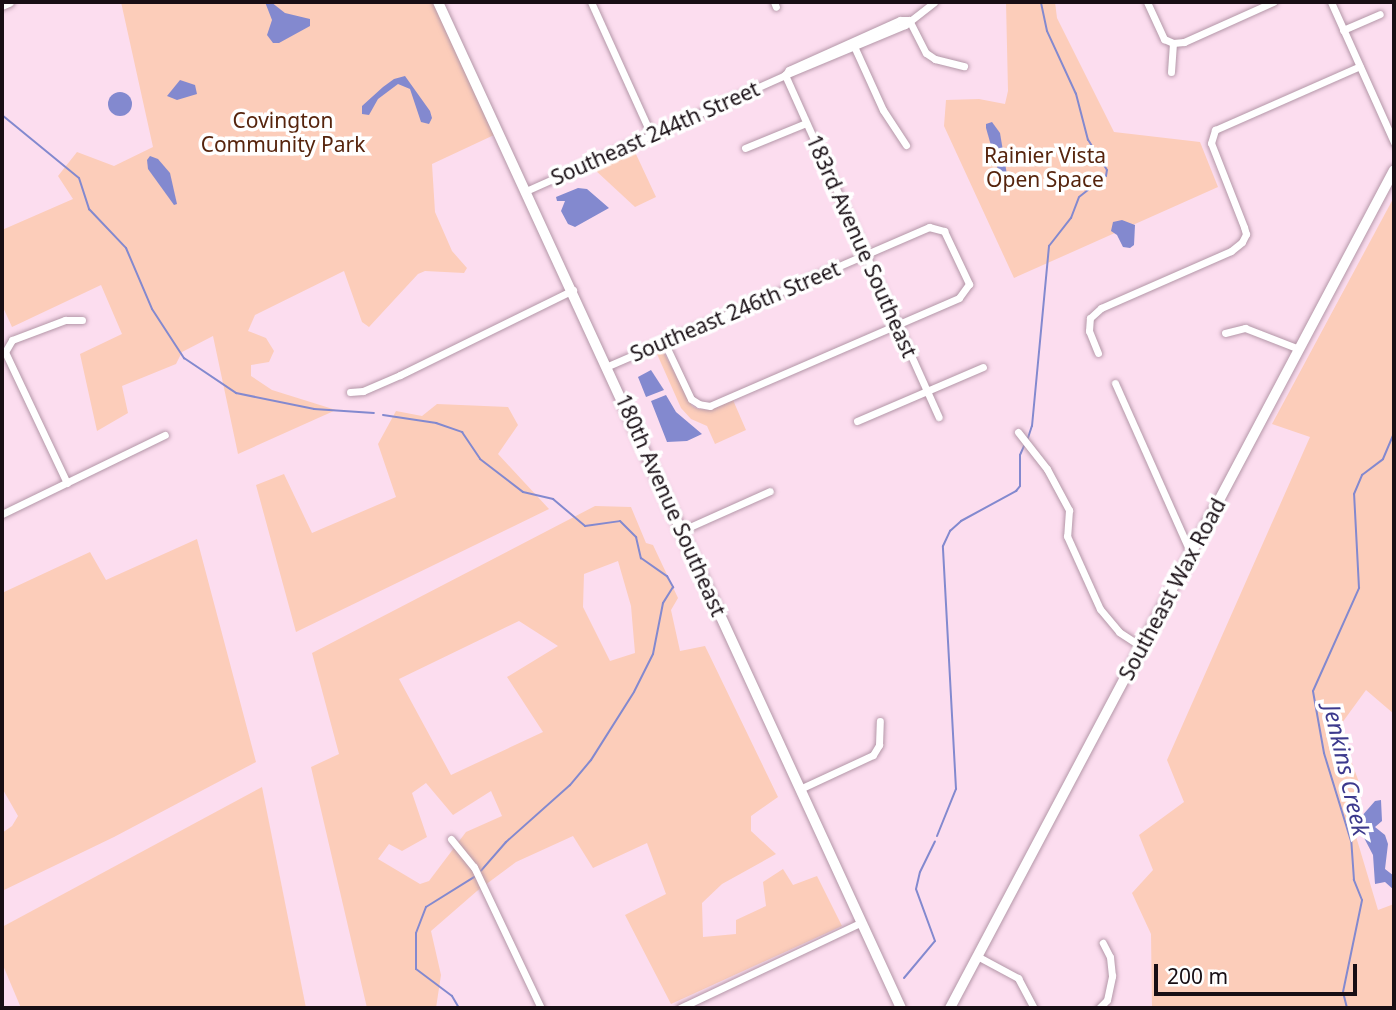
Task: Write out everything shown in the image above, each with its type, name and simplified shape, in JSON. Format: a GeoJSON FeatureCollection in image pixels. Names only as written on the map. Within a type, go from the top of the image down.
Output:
{"type":"FeatureCollection","features":[{"type":"Feature","properties":{"kind":"street"},"geometry":{"type":"LineString","coordinates":[[2,5],[9,2]]}},
{"type":"Feature","properties":{"kind":"street","name":"180th Avenue Southeast"},"geometry":{"type":"LineString","coordinates":[[438,2],[608,366],[901,1008]]}},
{"type":"Feature","properties":{"kind":"street"},"geometry":{"type":"LineString","coordinates":[[591,2],[651,134]]}},
{"type":"Feature","properties":{"kind":"street","name":"Southeast 244th Street"},"geometry":{"type":"LineString","coordinates":[[526,191],[853,44],[900,20],[909,20],[934,2]]}},
{"type":"Feature","properties":{"kind":"street"},"geometry":{"type":"LineString","coordinates":[[1147,2],[1164,39],[1173,43],[1184,42],[1273,2]]}},
{"type":"Feature","properties":{"kind":"street"},"geometry":{"type":"LineString","coordinates":[[1331,2],[1394,142]]}},
{"type":"Feature","properties":{"kind":"street"},"geometry":{"type":"LineString","coordinates":[[1343,30],[1380,14]]}},
{"type":"Feature","properties":{"kind":"street"},"geometry":{"type":"LineString","coordinates":[[909,20],[926,53],[935,59],[964,66]]}},
{"type":"Feature","properties":{"kind":"street"},"geometry":{"type":"LineString","coordinates":[[1171,72],[1173,43]]}},
{"type":"Feature","properties":{"kind":"street"},"geometry":{"type":"LineString","coordinates":[[853,44],[883,110],[906,145]]}},
{"type":"Feature","properties":{"kind":"street"},"geometry":{"type":"LineString","coordinates":[[1098,353],[1089,331],[1090,318],[1101,308],[1231,251],[1242,242],[1246,234],[1244,227],[1211,144],[1215,131],[1360,66]]}},
{"type":"Feature","properties":{"kind":"street","name":"183rd Avenue Southeast"},"geometry":{"type":"LineString","coordinates":[[785,75],[864,255],[940,417]]}},
{"type":"Feature","properties":{"kind":"street"},"geometry":{"type":"LineString","coordinates":[[745,148],[806,123]]}},
{"type":"Feature","properties":{"kind":"street","name":"Southeast Wax Road"},"geometry":{"type":"LineString","coordinates":[[950,1008],[1394,170]]}},
{"type":"Feature","properties":{"kind":"street","name":"Southeast 246th Street"},"geometry":{"type":"LineString","coordinates":[[608,366],[929,227],[940,228],[944,231],[969,284],[967,290],[959,298],[897,325]]}},
{"type":"Feature","properties":{"kind":"street"},"geometry":{"type":"LineString","coordinates":[[350,391],[363,391],[400,375],[573,290]]}},
{"type":"Feature","properties":{"kind":"street"},"geometry":{"type":"LineString","coordinates":[[67,483],[5,352],[12,340],[65,320],[82,320]]}},
{"type":"Feature","properties":{"kind":"street"},"geometry":{"type":"LineString","coordinates":[[664,342],[691,399],[710,406],[897,325]]}},
{"type":"Feature","properties":{"kind":"street"},"geometry":{"type":"LineString","coordinates":[[1225,333],[1245,328],[1299,349]]}},
{"type":"Feature","properties":{"kind":"street"},"geometry":{"type":"LineString","coordinates":[[857,421],[983,367]]}},
{"type":"Feature","properties":{"kind":"street"},"geometry":{"type":"LineString","coordinates":[[1115,383],[1191,554]]}},
{"type":"Feature","properties":{"kind":"street"},"geometry":{"type":"LineString","coordinates":[[1018,432],[1047,469],[1069,510],[1067,536],[1100,609],[1119,632],[1142,647]]}},
{"type":"Feature","properties":{"kind":"street"},"geometry":{"type":"LineString","coordinates":[[2,514],[166,435]]}},
{"type":"Feature","properties":{"kind":"street"},"geometry":{"type":"LineString","coordinates":[[683,530],[770,491]]}},
{"type":"Feature","properties":{"kind":"street"},"geometry":{"type":"LineString","coordinates":[[802,788],[874,753],[879,746],[880,721]]}},
{"type":"Feature","properties":{"kind":"street"},"geometry":{"type":"LineString","coordinates":[[451,839],[474,867],[541,1008]]}},
{"type":"Feature","properties":{"kind":"street"},"geometry":{"type":"LineString","coordinates":[[680,1008],[862,922]]}},
{"type":"Feature","properties":{"kind":"street"},"geometry":{"type":"LineString","coordinates":[[1099,1008],[1107,1000],[1112,976],[1110,957],[1103,943]]}},
{"type":"Feature","properties":{"kind":"street"},"geometry":{"type":"LineString","coordinates":[[977,956],[1018,978],[1034,1008]]}},
{"type":"Feature","properties":{"kind":"green space","name":"Covington Community Park"},"geometry":{"type":"Polygon","coordinates":[[[121,2],[433,2],[494,135],[432,164],[435,212],[452,251],[467,268],[464,273],[425,271],[418,274],[369,327],[362,322],[344,271],[255,315],[248,331],[266,338],[274,351],[269,362],[251,365],[251,376],[272,390],[336,410],[238,454],[213,336],[182,352],[176,364],[122,386],[128,413],[97,431],[80,354],[122,334],[101,285],[12,327],[2,305],[2,230],[73,199],[58,176],[77,152],[114,166],[153,147],[121,2]]]}},
{"type":"Feature","properties":{"kind":"green space","name":"Rainier Vista Open Space"},"geometry":{"type":"Polygon","coordinates":[[[1006,2],[1055,2],[1057,18],[1114,132],[1200,142],[1218,187],[1014,278],[944,126],[946,100],[979,99],[1005,104],[1008,91],[1006,2]]]}},
{"type":"Feature","properties":{"kind":"green space"},"geometry":{"type":"Polygon","coordinates":[[[635,152],[656,197],[635,207],[594,169],[635,152]]]}},
{"type":"Feature","properties":{"kind":"green space"},"geometry":{"type":"Polygon","coordinates":[[[1394,197],[1394,714],[1366,690],[1339,727],[1361,788],[1352,823],[1378,910],[1394,904],[1394,1008],[1152,1008],[1151,934],[1132,893],[1153,870],[1139,835],[1184,802],[1167,760],[1310,437],[1272,424],[1394,197]]]}},
{"type":"Feature","properties":{"kind":"green space"},"geometry":{"type":"Polygon","coordinates":[[[663,351],[692,406],[711,410],[733,400],[746,430],[715,444],[707,426],[691,419],[681,408],[657,354],[663,351]]]}},
{"type":"Feature","properties":{"kind":"green space"},"geometry":{"type":"Polygon","coordinates":[[[437,404],[508,407],[518,425],[498,454],[549,509],[296,632],[256,485],[284,474],[312,533],[396,497],[378,444],[396,411],[422,416],[437,404]]]}},
{"type":"Feature","properties":{"kind":"green space"},"geometry":{"type":"Polygon","coordinates":[[[595,506],[631,507],[646,543],[653,545],[678,598],[671,610],[680,651],[705,646],[778,797],[751,816],[751,831],[776,854],[722,884],[702,903],[703,937],[736,934],[736,920],[766,906],[763,882],[783,869],[793,885],[817,876],[842,926],[671,1004],[625,915],[666,894],[647,843],[593,868],[573,836],[516,862],[431,931],[441,975],[436,1008],[367,1008],[311,767],[339,754],[312,653],[595,506]],[[618,561],[584,574],[583,607],[610,661],[635,653],[631,606],[618,561]],[[519,621],[399,679],[451,775],[543,732],[507,677],[558,646],[519,621]],[[426,783],[412,793],[427,837],[402,851],[389,844],[378,859],[420,884],[429,881],[466,832],[502,816],[491,791],[453,815],[426,783]]]}},
{"type":"Feature","properties":{"kind":"green space"},"geometry":{"type":"Polygon","coordinates":[[[197,539],[256,762],[114,837],[2,891],[2,833],[12,826],[18,816],[2,788],[2,593],[90,552],[106,580],[197,539]]]}},
{"type":"Feature","properties":{"kind":"green space"},"geometry":{"type":"Polygon","coordinates":[[[262,787],[306,1008],[21,1008],[2,963],[2,927],[262,787]]]}},
{"type":"Feature","properties":{"kind":"water"},"geometry":{"type":"Polygon","coordinates":[[[265,2],[271,2],[285,13],[310,19],[310,26],[279,43],[273,43],[267,35],[272,20],[265,2]]]}},
{"type":"Feature","properties":{"kind":"water"},"geometry":{"type":"Polygon","coordinates":[[[405,76],[430,111],[432,118],[429,124],[421,122],[410,89],[398,84],[378,99],[369,115],[362,114],[362,106],[383,87],[394,79],[405,76]]]}},
{"type":"Feature","properties":{"kind":"water"},"geometry":{"type":"Polygon","coordinates":[[[180,80],[195,85],[197,94],[177,100],[167,96],[180,80]]]}},
{"type":"Feature","properties":{"kind":"water"},"geometry":{"type":"Polygon","coordinates":[[[120,92],[129,95],[132,104],[129,113],[120,116],[111,113],[108,104],[111,95],[120,92]]]}},
{"type":"Feature","properties":{"kind":"water"},"geometry":{"type":"Polygon","coordinates":[[[992,122],[1000,133],[1007,175],[1004,191],[986,128],[986,124],[992,122]]]}},
{"type":"Feature","properties":{"kind":"water"},"geometry":{"type":"Polygon","coordinates":[[[150,156],[158,159],[170,173],[177,204],[174,205],[148,169],[147,160],[150,156]]]}},
{"type":"Feature","properties":{"kind":"water"},"geometry":{"type":"Polygon","coordinates":[[[578,188],[587,189],[609,208],[575,227],[568,224],[561,211],[565,201],[557,201],[556,197],[578,188]]]}},
{"type":"Feature","properties":{"kind":"water"},"geometry":{"type":"Polygon","coordinates":[[[1122,220],[1135,225],[1134,245],[1130,248],[1123,247],[1117,235],[1111,231],[1113,222],[1122,220]]]}},
{"type":"Feature","properties":{"kind":"water"},"geometry":{"type":"Polygon","coordinates":[[[651,370],[664,390],[646,397],[638,377],[651,370]]]}},
{"type":"Feature","properties":{"kind":"water"},"geometry":{"type":"Polygon","coordinates":[[[666,395],[676,412],[702,434],[687,441],[667,442],[651,401],[666,395]]]}},
{"type":"Feature","properties":{"kind":"water"},"geometry":{"type":"Polygon","coordinates":[[[1381,800],[1382,821],[1375,827],[1385,835],[1388,844],[1385,869],[1394,876],[1394,890],[1385,882],[1375,884],[1373,855],[1361,832],[1361,817],[1375,801],[1381,800]]]}},
{"type":"Feature","properties":{"kind":"waterway"},"geometry":{"type":"LineString","coordinates":[[1027,441],[1032,426],[1049,246],[1071,218],[1079,197],[1106,176],[1107,170],[1088,140],[1076,94],[1047,31],[1041,2]]}},
{"type":"Feature","properties":{"kind":"waterway"},"geometry":{"type":"LineString","coordinates":[[2,115],[79,178],[89,209],[126,248],[152,309],[184,358],[236,393],[314,409],[374,413]]}},
{"type":"Feature","properties":{"kind":"waterway"},"geometry":{"type":"LineString","coordinates":[[383,415],[436,423],[462,432],[480,459],[523,492],[553,499],[585,526],[620,521],[636,537],[641,558],[667,576],[673,587],[663,603],[653,654],[634,692],[591,760],[570,785],[506,842],[481,871]]}},
{"type":"Feature","properties":{"kind":"waterway","name":"Jenkins Creek"},"geometry":{"type":"LineString","coordinates":[[1347,1008],[1343,992],[1362,900],[1354,880],[1351,841],[1324,753],[1313,691],[1359,588],[1354,494],[1362,475],[1383,459],[1394,433]]}},
{"type":"Feature","properties":{"kind":"waterway"},"geometry":{"type":"LineString","coordinates":[[937,836],[956,789],[943,546],[950,531],[961,521],[1016,491],[1020,486],[1020,455],[1024,446]]}},
{"type":"Feature","properties":{"kind":"waterway"},"geometry":{"type":"LineString","coordinates":[[904,978],[935,941],[916,889],[920,872],[935,841]]}},
{"type":"Feature","properties":{"kind":"waterway"},"geometry":{"type":"LineString","coordinates":[[459,1008],[452,996],[416,969],[416,933],[426,907],[474,877]]}}]}
